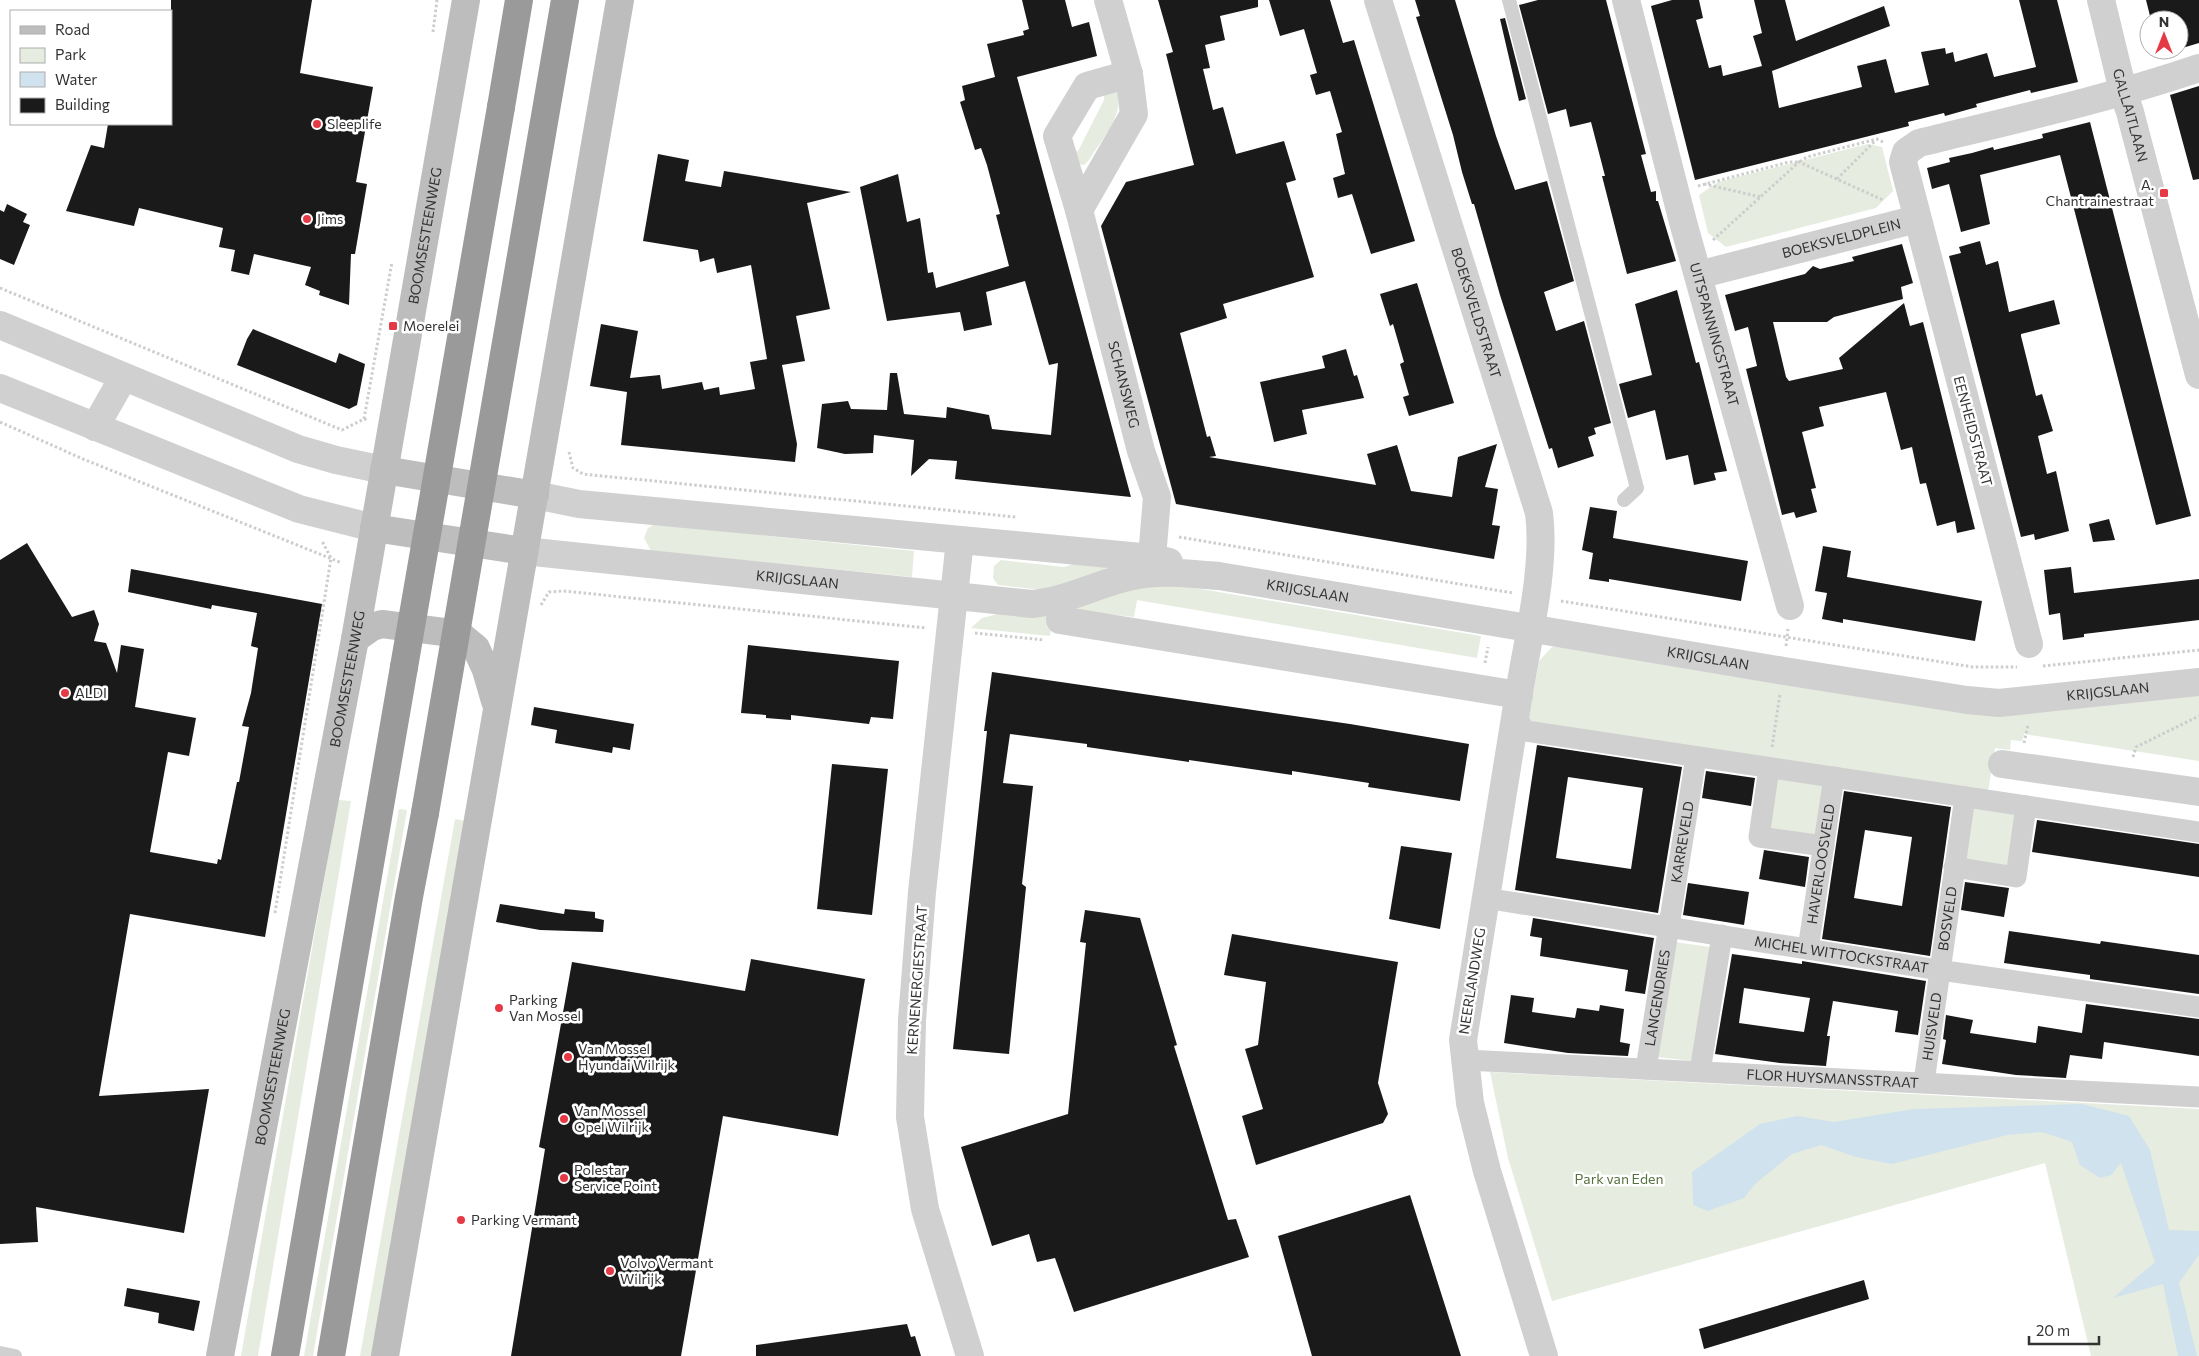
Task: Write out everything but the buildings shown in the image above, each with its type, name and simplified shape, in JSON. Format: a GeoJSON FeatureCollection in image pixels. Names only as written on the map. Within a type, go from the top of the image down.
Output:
{"type":"FeatureCollection","features":[{"type":"Feature","properties":{"kind":"highway"},"geometry":{"type":"LineString","coordinates":[[285,1356],[519,0]]}},
{"type":"Feature","properties":{"kind":"highway"},"geometry":{"type":"LineString","coordinates":[[331,1356],[408,897],[425,813],[565,0]]}},
{"type":"Feature","properties":{"kind":"main road","name":"BOOMSESTEENWEG"},"geometry":{"type":"LineString","coordinates":[[220,1356],[355,639],[466,0]]}},
{"type":"Feature","properties":{"kind":"main road"},"geometry":{"type":"LineString","coordinates":[[385,1356],[620,0]]}},
{"type":"Feature","properties":{"kind":"main road","name":"KRIJGSLAAN"},"geometry":{"type":"LineString","coordinates":[[384,470],[535,495]]}},
{"type":"Feature","properties":{"kind":"main road","name":"KRIJGSLAAN"},"geometry":{"type":"LineString","coordinates":[[374,528],[524,551]]}},
{"type":"Feature","properties":{"kind":"main road"},"geometry":{"type":"LineString","coordinates":[[355,639],[372,627],[382,624],[459,634],[476,648],[486,670],[497,707]]}},
{"type":"Feature","properties":{"kind":"street"},"geometry":{"type":"LineString","coordinates":[[1080,210],[1134,114],[1129,74],[1108,0]]}},
{"type":"Feature","properties":{"kind":"street","name":"BOEKSVELDSTRAAT"},"geometry":{"type":"LineString","coordinates":[[1378,0],[1538,513],[1541,532],[1541,554],[1530,629]]}},
{"type":"Feature","properties":{"kind":"street","name":"UITSPANNINGSTRAAT"},"geometry":{"type":"LineString","coordinates":[[1626,0],[1676,195],[1790,606]]}},
{"type":"Feature","properties":{"kind":"street","name":"GALLAITLAAN"},"geometry":{"type":"LineString","coordinates":[[2101,0],[2123,91],[2199,375]]}},
{"type":"Feature","properties":{"kind":"street"},"geometry":{"type":"LineString","coordinates":[[1906,152],[1919,143],[2085,103],[2123,91],[2148,86],[2199,68]]}},
{"type":"Feature","properties":{"kind":"street","name":"SCHANSWEG"},"geometry":{"type":"LineString","coordinates":[[1129,74],[1086,86],[1057,136],[1080,210],[1140,451],[1157,497],[1152,558]]}},
{"type":"Feature","properties":{"kind":"street","name":"BOEKSVELDPLEIN"},"geometry":{"type":"LineString","coordinates":[[1698,275],[1917,219],[1903,162],[1906,152]]}},
{"type":"Feature","properties":{"kind":"street","name":"EENHEIDSTRAAT"},"geometry":{"type":"LineString","coordinates":[[1917,219],[2029,659]]}},
{"type":"Feature","properties":{"kind":"street"},"geometry":{"type":"LineString","coordinates":[[0,325],[123,378],[298,449],[336,460],[384,470]]}},
{"type":"Feature","properties":{"kind":"street"},"geometry":{"type":"LineString","coordinates":[[96,427],[123,378]]}},
{"type":"Feature","properties":{"kind":"street"},"geometry":{"type":"LineString","coordinates":[[0,388],[299,509],[374,528]]}},
{"type":"Feature","properties":{"kind":"street","name":"KRIJGSLAAN"},"geometry":{"type":"LineString","coordinates":[[535,495],[588,504],[1152,558],[1188,566],[1219,576]]}},
{"type":"Feature","properties":{"kind":"street","name":"KERNENERGIESTRAAT"},"geometry":{"type":"LineString","coordinates":[[960,540],[922,902],[912,1020],[910,1117],[924,1209],[970,1356]]}},
{"type":"Feature","properties":{"kind":"street","name":"KRIJGSLAAN"},"geometry":{"type":"LineString","coordinates":[[524,551],[1032,604],[1052,602],[1134,576],[1166,573],[1219,576],[1784,671],[1967,700],[1999,703],[2199,682]]}},
{"type":"Feature","properties":{"kind":"street","name":"NEERLANDWEG"},"geometry":{"type":"LineString","coordinates":[[1530,629],[1463,1040],[1470,1103],[1487,1171],[1544,1356]]}},
{"type":"Feature","properties":{"kind":"street"},"geometry":{"type":"LineString","coordinates":[[1053,630],[1482,689],[1517,706],[1526,731],[2199,832]]}},
{"type":"Feature","properties":{"kind":"street","name":"KARREVELD"},"geometry":{"type":"LineString","coordinates":[[1668,926],[1696,757]]}},
{"type":"Feature","properties":{"kind":"street"},"geometry":{"type":"LineString","coordinates":[[2002,764],[2199,792]]}},
{"type":"Feature","properties":{"kind":"street"},"geometry":{"type":"LineString","coordinates":[[1769,768],[1759,838],[1824,846]]}},
{"type":"Feature","properties":{"kind":"street","name":"HAVERLOOSVELD"},"geometry":{"type":"LineString","coordinates":[[1808,949],[1834,778]]}},
{"type":"Feature","properties":{"kind":"street","name":"BOSVELD"},"geometry":{"type":"LineString","coordinates":[[1939,970],[1965,797]]}},
{"type":"Feature","properties":{"kind":"street","name":"BOSVELD"},"geometry":{"type":"LineString","coordinates":[[1954,867],[2016,876],[2026,806]]}},
{"type":"Feature","properties":{"kind":"street","name":"MICHEL WITTOCKSTRAAT"},"geometry":{"type":"LineString","coordinates":[[1485,898],[1939,970],[2199,1008]]}},
{"type":"Feature","properties":{"kind":"street","name":"LANGENDRIES"},"geometry":{"type":"LineString","coordinates":[[1646,1069],[1668,926]]}},
{"type":"Feature","properties":{"kind":"street"},"geometry":{"type":"LineString","coordinates":[[1700,1071],[1722,935]]}},
{"type":"Feature","properties":{"kind":"street","name":"HUISVELD"},"geometry":{"type":"LineString","coordinates":[[1924,1082],[1939,970]]}},
{"type":"Feature","properties":{"kind":"street","name":"FLOR HUYSMANSSTRAAT"},"geometry":{"type":"LineString","coordinates":[[1465,1060],[2199,1097]]}},
{"type":"Feature","properties":{"kind":"lane"},"geometry":{"type":"LineString","coordinates":[[1509,0],[1637,488],[1624,500]]}},
{"type":"Feature","properties":{"kind":"lane"},"geometry":{"type":"LineString","coordinates":[[0,1353],[14,1356]]}},
{"type":"Feature","properties":{"kind":"path"},"geometry":{"type":"LineString","coordinates":[[1698,275],[1707,246],[1799,162],[1807,157],[1877,140],[1906,152]]}},
{"type":"Feature","properties":{"kind":"path"},"geometry":{"type":"LineString","coordinates":[[1836,179],[1877,140]]}},
{"type":"Feature","properties":{"kind":"path"},"geometry":{"type":"LineString","coordinates":[[1676,195],[1703,184],[1789,162],[1799,162],[1889,203],[1917,219]]}},
{"type":"Feature","properties":{"kind":"path"},"geometry":{"type":"LineString","coordinates":[[1703,184],[1762,197]]}},
{"type":"Feature","properties":{"kind":"path"},"geometry":{"type":"LineString","coordinates":[[0,288],[342,430],[364,419]]}},
{"type":"Feature","properties":{"kind":"path"},"geometry":{"type":"LineString","coordinates":[[0,422],[92,463],[331,558]]}},
{"type":"Feature","properties":{"kind":"path"},"geometry":{"type":"LineString","coordinates":[[569,455],[573,468],[583,474]]}},
{"type":"Feature","properties":{"kind":"path"},"geometry":{"type":"LineString","coordinates":[[1482,689],[1496,590],[1787,639],[1972,667],[2029,659],[2199,650]]}},
{"type":"Feature","properties":{"kind":"path"},"geometry":{"type":"LineString","coordinates":[[562,591],[950,630],[1053,630]]}},
{"type":"Feature","properties":{"kind":"path"},"geometry":{"type":"LineString","coordinates":[[1769,768],[1784,671],[1790,606]]}},
{"type":"Feature","properties":{"kind":"path"},"geometry":{"type":"LineString","coordinates":[[2126,781],[2136,747],[2199,716]]}},
{"type":"Feature","properties":{"kind":"green space"},"geometry":{"type":"Polygon","coordinates":[[[1117,91],[1118,109],[1105,136],[1084,165],[1072,163],[1073,150],[1078,151],[1104,100],[1104,94],[1117,91]]]}},
{"type":"Feature","properties":{"kind":"green space"},"geometry":{"type":"Polygon","coordinates":[[[1868,144],[1882,147],[1893,191],[1876,208],[1726,247],[1708,233],[1699,195],[1718,182],[1868,144]]]}},
{"type":"Feature","properties":{"kind":"green space"},"geometry":{"type":"Polygon","coordinates":[[[655,524],[914,551],[912,577],[651,551],[644,538],[648,528],[655,524]]]}},
{"type":"Feature","properties":{"kind":"green space"},"geometry":{"type":"Polygon","coordinates":[[[1096,557],[1122,570],[1061,592],[998,585],[993,578],[994,566],[1001,560],[1064,567],[1096,557]]]}},
{"type":"Feature","properties":{"kind":"green space"},"geometry":{"type":"Polygon","coordinates":[[[1159,582],[1481,636],[1477,658],[1137,600],[1134,617],[1064,609],[1053,617],[1050,636],[971,628],[982,618],[1002,613],[1159,582]]]}},
{"type":"Feature","properties":{"kind":"green space"},"geometry":{"type":"Polygon","coordinates":[[[1567,644],[1998,716],[2199,692],[2199,761],[2024,734],[2022,741],[2011,740],[2010,750],[1995,748],[1988,792],[1528,721],[1539,661],[1552,647],[1567,644]]]}},
{"type":"Feature","properties":{"kind":"green space"},"geometry":{"type":"Polygon","coordinates":[[[1777,775],[1826,782],[1817,838],[1768,831],[1777,775]]]}},
{"type":"Feature","properties":{"kind":"green space"},"geometry":{"type":"Polygon","coordinates":[[[338,800],[351,801],[258,1356],[241,1356],[338,800]]]}},
{"type":"Feature","properties":{"kind":"green space"},"geometry":{"type":"Polygon","coordinates":[[[1969,804],[2019,812],[2010,868],[1961,861],[1969,804]]]}},
{"type":"Feature","properties":{"kind":"green space"},"geometry":{"type":"Polygon","coordinates":[[[399,809],[407,810],[313,1356],[304,1356],[399,809]]]}},
{"type":"Feature","properties":{"kind":"green space"},"geometry":{"type":"Polygon","coordinates":[[[455,819],[466,821],[373,1356],[360,1356],[455,819]]]}},
{"type":"Feature","properties":{"kind":"green space"},"geometry":{"type":"Polygon","coordinates":[[[1674,942],[1710,947],[1693,1061],[1657,1057],[1674,942]]]}},
{"type":"Feature","properties":{"kind":"green space","name":"Park van Eden"},"geometry":{"type":"Polygon","coordinates":[[[1490,1072],[2199,1109],[2199,1356],[2091,1356],[2045,1163],[1552,1301],[1508,1158],[1490,1072]]]}},
{"type":"Feature","properties":{"kind":"water"},"geometry":{"type":"Polygon","coordinates":[[[2082,1104],[2129,1116],[2150,1150],[2169,1230],[2199,1231],[2199,1255],[2179,1283],[2197,1356],[2178,1356],[2163,1284],[2113,1298],[2155,1262],[2121,1163],[2111,1175],[2100,1178],[2080,1165],[2072,1142],[2042,1132],[2007,1135],[1892,1164],[1856,1157],[1821,1145],[1792,1154],[1756,1183],[1744,1198],[1708,1211],[1693,1205],[1692,1172],[1760,1124],[1797,1116],[1834,1122],[1914,1109],[2082,1104]]]}},
{"type":"Feature","properties":{"kind":"place","name":"Sleeplife"},"geometry":{"type":"Point","coordinates":[317,124]}},
{"type":"Feature","properties":{"kind":"place","name":"A. Chantrainestraat"},"geometry":{"type":"Point","coordinates":[2164,193]}},
{"type":"Feature","properties":{"kind":"place","name":"Jims"},"geometry":{"type":"Point","coordinates":[307,219]}},
{"type":"Feature","properties":{"kind":"place","name":"Moerelei"},"geometry":{"type":"Point","coordinates":[393,326]}},
{"type":"Feature","properties":{"kind":"place","name":"ALDI"},"geometry":{"type":"Point","coordinates":[65,693]}},
{"type":"Feature","properties":{"kind":"place","name":"Parking Van Mossel"},"geometry":{"type":"Point","coordinates":[499,1008]}},
{"type":"Feature","properties":{"kind":"place","name":"Van Mossel Hyundai Wilrijk"},"geometry":{"type":"Point","coordinates":[568,1057]}},
{"type":"Feature","properties":{"kind":"place","name":"Van Mossel Opel Wilrijk"},"geometry":{"type":"Point","coordinates":[564,1119]}},
{"type":"Feature","properties":{"kind":"place","name":"Polestar Service Point"},"geometry":{"type":"Point","coordinates":[564,1178]}},
{"type":"Feature","properties":{"kind":"place","name":"Parking Vermant"},"geometry":{"type":"Point","coordinates":[461,1220]}},
{"type":"Feature","properties":{"kind":"place","name":"Volvo Vermant Wilrijk"},"geometry":{"type":"Point","coordinates":[610,1271]}}]}
